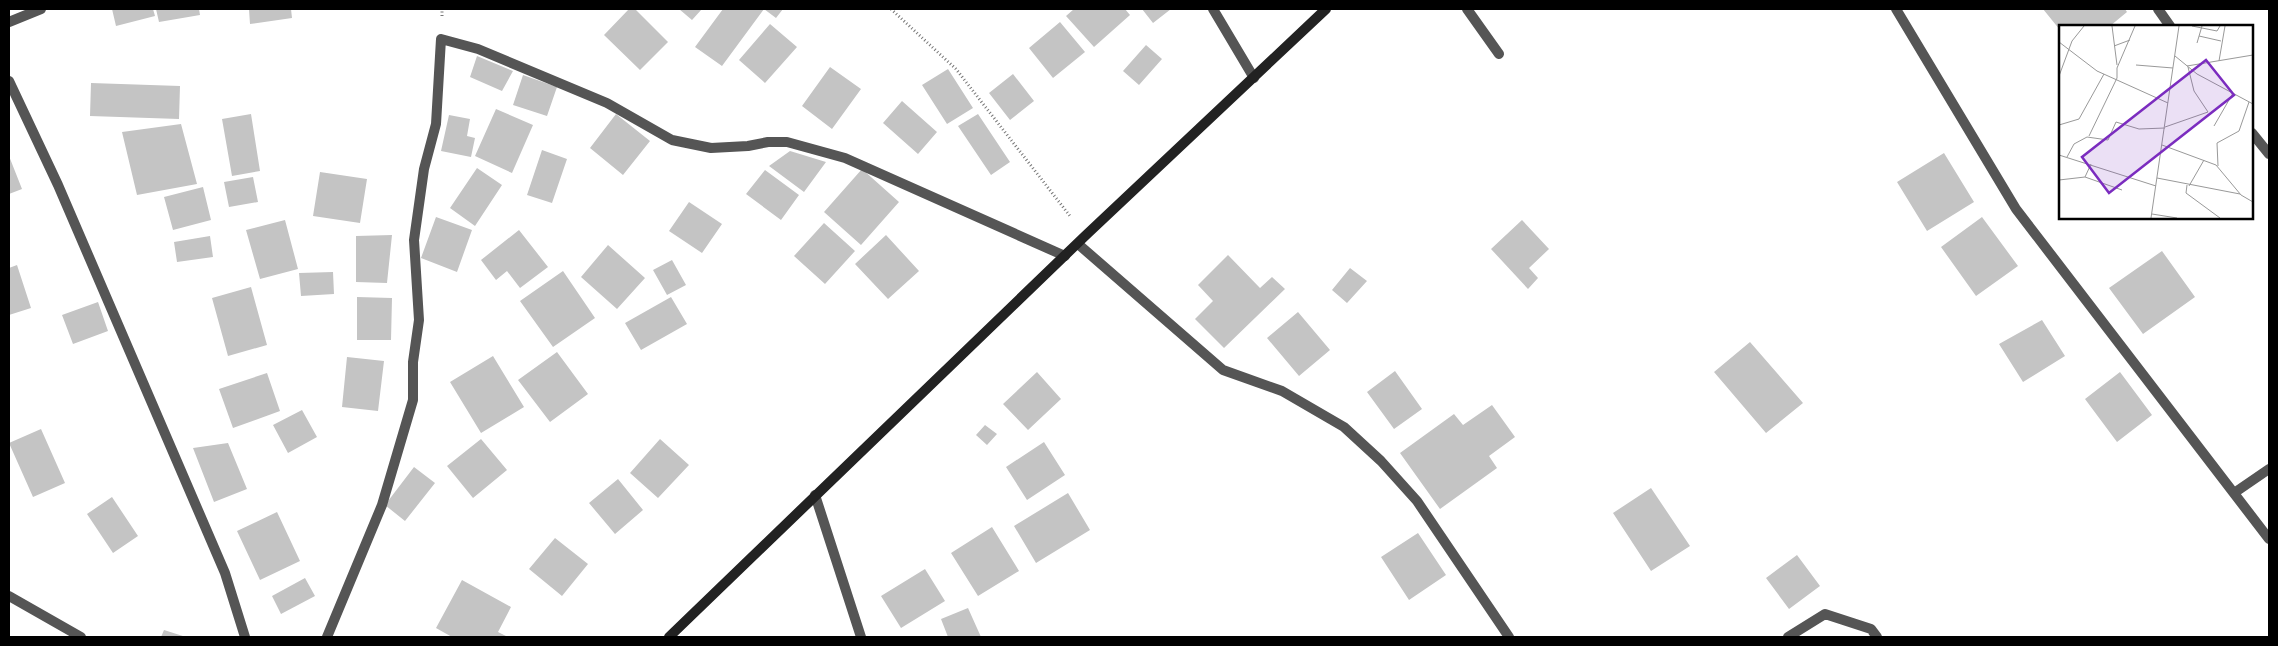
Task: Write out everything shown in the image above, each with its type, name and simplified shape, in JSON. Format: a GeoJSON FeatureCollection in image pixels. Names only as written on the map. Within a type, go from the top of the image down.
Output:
{"type":"FeatureCollection","features":[{"type":"Feature","properties":{"kind":"main road"},"geometry":{"type":"LineString","coordinates":[[668,637],[1326,9]]}},
{"type":"Feature","properties":{"kind":"street"},"geometry":{"type":"LineString","coordinates":[[9,22],[41,9]]}},
{"type":"Feature","properties":{"kind":"street"},"geometry":{"type":"LineString","coordinates":[[1213,9],[1254,78]]}},
{"type":"Feature","properties":{"kind":"street"},"geometry":{"type":"LineString","coordinates":[[1467,9],[1499,54]]}},
{"type":"Feature","properties":{"kind":"street"},"geometry":{"type":"LineString","coordinates":[[1896,9],[2016,209],[2269,539]]}},
{"type":"Feature","properties":{"kind":"street"},"geometry":{"type":"LineString","coordinates":[[2158,9],[2169,25]]}},
{"type":"Feature","properties":{"kind":"street"},"geometry":{"type":"LineString","coordinates":[[327,637],[382,505],[412,400],[413,362],[419,320],[414,240],[424,169],[436,124],[441,39],[478,48],[607,103],[672,140],[711,148],[787,142],[845,158],[1066,256]]}},
{"type":"Feature","properties":{"kind":"street"},"geometry":{"type":"LineString","coordinates":[[9,81],[58,184],[225,573],[245,637]]}},
{"type":"Feature","properties":{"kind":"street"},"geometry":{"type":"LineString","coordinates":[[2253,134],[2269,154]]}},
{"type":"Feature","properties":{"kind":"street"},"geometry":{"type":"LineString","coordinates":[[1078,244],[1223,370],[1282,391],[1344,427],[1380,461],[1417,501],[1509,637]]}},
{"type":"Feature","properties":{"kind":"street"},"geometry":{"type":"LineString","coordinates":[[2234,493],[2269,469]]}},
{"type":"Feature","properties":{"kind":"street"},"geometry":{"type":"LineString","coordinates":[[815,495],[861,637]]}},
{"type":"Feature","properties":{"kind":"street"},"geometry":{"type":"LineString","coordinates":[[9,596],[81,637]]}},
{"type":"Feature","properties":{"kind":"street"},"geometry":{"type":"LineString","coordinates":[[1788,637],[1825,614],[1871,629],[1877,637]]}},
{"type":"Feature","properties":{"kind":"path"},"geometry":{"type":"LineString","coordinates":[[891,9],[956,69],[1086,236]]}},
{"type":"Feature","properties":{"kind":"building"},"geometry":{"type":"Polygon","coordinates":[[[112,9],[153,9],[155,16],[116,26],[112,9]]]}},
{"type":"Feature","properties":{"kind":"building"},"geometry":{"type":"Polygon","coordinates":[[[156,9],[199,9],[200,15],[159,22],[156,9]]]}},
{"type":"Feature","properties":{"kind":"building"},"geometry":{"type":"Polygon","coordinates":[[[249,9],[291,9],[292,18],[250,24],[249,9]]]}},
{"type":"Feature","properties":{"kind":"building"},"geometry":{"type":"Polygon","coordinates":[[[629,9],[635,9],[668,42],[640,70],[604,35],[629,9]]]}},
{"type":"Feature","properties":{"kind":"building"},"geometry":{"type":"Polygon","coordinates":[[[679,9],[702,9],[692,20],[679,9]]]}},
{"type":"Feature","properties":{"kind":"building"},"geometry":{"type":"Polygon","coordinates":[[[723,9],[764,9],[722,66],[695,47],[723,9]]]}},
{"type":"Feature","properties":{"kind":"building"},"geometry":{"type":"Polygon","coordinates":[[[764,9],[783,9],[776,18],[764,9]]]}},
{"type":"Feature","properties":{"kind":"building"},"geometry":{"type":"Polygon","coordinates":[[[1074,9],[1125,9],[1130,15],[1094,47],[1066,16],[1074,9]]]}},
{"type":"Feature","properties":{"kind":"building"},"geometry":{"type":"Polygon","coordinates":[[[1142,9],[1171,9],[1153,23],[1142,9]]]}},
{"type":"Feature","properties":{"kind":"building"},"geometry":{"type":"Polygon","coordinates":[[[2043,9],[2125,9],[2127,12],[2111,25],[2059,25],[2059,29],[2043,9]]]}},
{"type":"Feature","properties":{"kind":"building"},"geometry":{"type":"Polygon","coordinates":[[[1060,22],[1085,52],[1053,78],[1029,48],[1060,22]]]}},
{"type":"Feature","properties":{"kind":"building"},"geometry":{"type":"Polygon","coordinates":[[[770,24],[797,47],[765,83],[739,60],[770,24]]]}},
{"type":"Feature","properties":{"kind":"building"},"geometry":{"type":"Polygon","coordinates":[[[1146,45],[1162,59],[1139,85],[1123,71],[1146,45]]]}},
{"type":"Feature","properties":{"kind":"building"},"geometry":{"type":"Polygon","coordinates":[[[477,56],[513,71],[502,91],[470,77],[477,56]]]}},
{"type":"Feature","properties":{"kind":"building"},"geometry":{"type":"Polygon","coordinates":[[[830,67],[861,89],[832,129],[802,106],[830,67]]]}},
{"type":"Feature","properties":{"kind":"building"},"geometry":{"type":"Polygon","coordinates":[[[948,69],[973,108],[947,124],[922,85],[948,69]]]}},
{"type":"Feature","properties":{"kind":"building"},"geometry":{"type":"Polygon","coordinates":[[[1013,74],[1034,101],[1010,120],[989,93],[1013,74]]]}},
{"type":"Feature","properties":{"kind":"building"},"geometry":{"type":"Polygon","coordinates":[[[523,75],[557,87],[547,116],[513,105],[523,75]]]}},
{"type":"Feature","properties":{"kind":"building"},"geometry":{"type":"Polygon","coordinates":[[[91,83],[180,86],[179,119],[90,116],[91,83]]]}},
{"type":"Feature","properties":{"kind":"building"},"geometry":{"type":"Polygon","coordinates":[[[902,101],[937,132],[918,154],[883,123],[902,101]]]}},
{"type":"Feature","properties":{"kind":"building"},"geometry":{"type":"Polygon","coordinates":[[[496,109],[533,125],[512,173],[475,156],[496,109]]]}},
{"type":"Feature","properties":{"kind":"building"},"geometry":{"type":"Polygon","coordinates":[[[251,114],[260,171],[232,176],[222,119],[251,114]]]}},
{"type":"Feature","properties":{"kind":"building"},"geometry":{"type":"Polygon","coordinates":[[[616,114],[650,141],[623,175],[590,148],[616,114]]]}},
{"type":"Feature","properties":{"kind":"building"},"geometry":{"type":"Polygon","coordinates":[[[978,114],[1010,162],[991,175],[958,126],[978,114]]]}},
{"type":"Feature","properties":{"kind":"building"},"geometry":{"type":"Polygon","coordinates":[[[449,115],[470,119],[467,136],[475,138],[471,157],[441,151],[449,115]]]}},
{"type":"Feature","properties":{"kind":"building"},"geometry":{"type":"Polygon","coordinates":[[[181,124],[197,184],[137,195],[122,132],[181,124]]]}},
{"type":"Feature","properties":{"kind":"building"},"geometry":{"type":"Polygon","coordinates":[[[542,150],[567,159],[552,203],[527,195],[542,150]]]}},
{"type":"Feature","properties":{"kind":"building"},"geometry":{"type":"Polygon","coordinates":[[[790,151],[826,162],[804,192],[769,166],[790,151]]]}},
{"type":"Feature","properties":{"kind":"building"},"geometry":{"type":"Polygon","coordinates":[[[1944,153],[1974,202],[1927,231],[1897,182],[1944,153]]]}},
{"type":"Feature","properties":{"kind":"building"},"geometry":{"type":"Polygon","coordinates":[[[9,156],[22,189],[9,194],[9,156]]]}},
{"type":"Feature","properties":{"kind":"building"},"geometry":{"type":"Polygon","coordinates":[[[477,168],[502,185],[475,226],[450,208],[477,168]]]}},
{"type":"Feature","properties":{"kind":"building"},"geometry":{"type":"Polygon","coordinates":[[[862,169],[899,202],[861,245],[824,212],[862,169]]]}},
{"type":"Feature","properties":{"kind":"building"},"geometry":{"type":"Polygon","coordinates":[[[765,170],[799,195],[781,220],[746,194],[765,170]]]}},
{"type":"Feature","properties":{"kind":"building"},"geometry":{"type":"Polygon","coordinates":[[[320,172],[367,179],[360,223],[313,216],[320,172]]]}},
{"type":"Feature","properties":{"kind":"building"},"geometry":{"type":"Polygon","coordinates":[[[253,177],[258,202],[229,207],[224,182],[253,177]]]}},
{"type":"Feature","properties":{"kind":"building"},"geometry":{"type":"Polygon","coordinates":[[[203,187],[211,220],[173,230],[164,197],[203,187]]]}},
{"type":"Feature","properties":{"kind":"building"},"geometry":{"type":"Polygon","coordinates":[[[689,202],[722,224],[702,253],[669,231],[689,202]]]}},
{"type":"Feature","properties":{"kind":"building"},"geometry":{"type":"Polygon","coordinates":[[[436,217],[472,230],[457,272],[421,258],[436,217]]]}},
{"type":"Feature","properties":{"kind":"building"},"geometry":{"type":"Polygon","coordinates":[[[1982,217],[2018,266],[1976,296],[1941,247],[1982,217]]]}},
{"type":"Feature","properties":{"kind":"building"},"geometry":{"type":"Polygon","coordinates":[[[285,220],[298,269],[260,279],[246,230],[285,220]]]}},
{"type":"Feature","properties":{"kind":"building"},"geometry":{"type":"Polygon","coordinates":[[[1522,220],[1549,249],[1529,268],[1538,278],[1528,289],[1491,249],[1522,220]]]}},
{"type":"Feature","properties":{"kind":"building"},"geometry":{"type":"Polygon","coordinates":[[[824,223],[855,251],[825,284],[794,256],[824,223]]]}},
{"type":"Feature","properties":{"kind":"building"},"geometry":{"type":"Polygon","coordinates":[[[519,230],[548,267],[520,288],[507,271],[496,280],[481,260],[519,230]]]}},
{"type":"Feature","properties":{"kind":"building"},"geometry":{"type":"Polygon","coordinates":[[[392,235],[387,283],[356,282],[356,236],[392,235]]]}},
{"type":"Feature","properties":{"kind":"building"},"geometry":{"type":"Polygon","coordinates":[[[886,235],[919,271],[888,299],[855,264],[886,235]]]}},
{"type":"Feature","properties":{"kind":"building"},"geometry":{"type":"Polygon","coordinates":[[[210,236],[213,257],[177,262],[174,242],[210,236]]]}},
{"type":"Feature","properties":{"kind":"building"},"geometry":{"type":"Polygon","coordinates":[[[608,245],[645,278],[617,309],[581,277],[608,245]]]}},
{"type":"Feature","properties":{"kind":"building"},"geometry":{"type":"Polygon","coordinates":[[[2162,251],[2195,297],[2143,334],[2109,288],[2162,251]]]}},
{"type":"Feature","properties":{"kind":"building"},"geometry":{"type":"Polygon","coordinates":[[[1228,255],[1260,288],[1272,277],[1285,289],[1224,348],[1195,319],[1213,301],[1198,285],[1228,255]]]}},
{"type":"Feature","properties":{"kind":"building"},"geometry":{"type":"Polygon","coordinates":[[[672,260],[686,285],[667,295],[653,270],[672,260]]]}},
{"type":"Feature","properties":{"kind":"building"},"geometry":{"type":"Polygon","coordinates":[[[17,265],[31,308],[9,315],[9,268],[17,265]]]}},
{"type":"Feature","properties":{"kind":"building"},"geometry":{"type":"Polygon","coordinates":[[[1350,268],[1367,281],[1347,303],[1332,290],[1350,268]]]}},
{"type":"Feature","properties":{"kind":"building"},"geometry":{"type":"Polygon","coordinates":[[[563,271],[595,318],[553,347],[520,301],[563,271]]]}},
{"type":"Feature","properties":{"kind":"building"},"geometry":{"type":"Polygon","coordinates":[[[333,272],[334,294],[301,296],[299,273],[333,272]]]}},
{"type":"Feature","properties":{"kind":"building"},"geometry":{"type":"Polygon","coordinates":[[[251,287],[267,345],[228,356],[212,298],[251,287]]]}},
{"type":"Feature","properties":{"kind":"building"},"geometry":{"type":"Polygon","coordinates":[[[357,297],[392,298],[391,340],[357,340],[357,297]]]}},
{"type":"Feature","properties":{"kind":"building"},"geometry":{"type":"Polygon","coordinates":[[[671,297],[687,324],[641,350],[625,323],[671,297]]]}},
{"type":"Feature","properties":{"kind":"building"},"geometry":{"type":"Polygon","coordinates":[[[98,302],[108,331],[73,344],[62,315],[98,302]]]}},
{"type":"Feature","properties":{"kind":"building"},"geometry":{"type":"Polygon","coordinates":[[[1298,312],[1330,350],[1299,376],[1267,338],[1298,312]]]}},
{"type":"Feature","properties":{"kind":"building"},"geometry":{"type":"Polygon","coordinates":[[[2042,320],[2065,356],[2023,382],[1999,344],[2042,320]]]}},
{"type":"Feature","properties":{"kind":"building"},"geometry":{"type":"Polygon","coordinates":[[[1750,342],[1803,403],[1766,433],[1714,372],[1750,342]]]}},
{"type":"Feature","properties":{"kind":"building"},"geometry":{"type":"Polygon","coordinates":[[[557,352],[588,394],[550,422],[518,380],[557,352]]]}},
{"type":"Feature","properties":{"kind":"building"},"geometry":{"type":"Polygon","coordinates":[[[493,356],[524,407],[481,433],[450,382],[493,356]]]}},
{"type":"Feature","properties":{"kind":"building"},"geometry":{"type":"Polygon","coordinates":[[[347,357],[384,361],[378,411],[342,407],[347,357]]]}},
{"type":"Feature","properties":{"kind":"building"},"geometry":{"type":"Polygon","coordinates":[[[1395,371],[1422,409],[1394,429],[1367,392],[1395,371]]]}},
{"type":"Feature","properties":{"kind":"building"},"geometry":{"type":"Polygon","coordinates":[[[1037,372],[1061,399],[1028,430],[1003,404],[1037,372]]]}},
{"type":"Feature","properties":{"kind":"building"},"geometry":{"type":"Polygon","coordinates":[[[2120,372],[2152,415],[2117,442],[2085,399],[2120,372]]]}},
{"type":"Feature","properties":{"kind":"building"},"geometry":{"type":"Polygon","coordinates":[[[267,373],[280,411],[233,428],[219,389],[267,373]]]}},
{"type":"Feature","properties":{"kind":"building"},"geometry":{"type":"Polygon","coordinates":[[[1492,405],[1515,437],[1489,456],[1497,468],[1440,509],[1400,453],[1454,414],[1463,425],[1492,405]]]}},
{"type":"Feature","properties":{"kind":"building"},"geometry":{"type":"Polygon","coordinates":[[[302,410],[317,437],[288,453],[273,425],[302,410]]]}},
{"type":"Feature","properties":{"kind":"building"},"geometry":{"type":"Polygon","coordinates":[[[985,425],[997,434],[987,445],[976,435],[985,425]]]}},
{"type":"Feature","properties":{"kind":"building"},"geometry":{"type":"Polygon","coordinates":[[[41,429],[65,483],[33,497],[9,443],[41,429]]]}},
{"type":"Feature","properties":{"kind":"building"},"geometry":{"type":"Polygon","coordinates":[[[481,439],[507,470],[473,498],[447,466],[481,439]]]}},
{"type":"Feature","properties":{"kind":"building"},"geometry":{"type":"Polygon","coordinates":[[[660,439],[689,465],[658,498],[630,473],[660,439]]]}},
{"type":"Feature","properties":{"kind":"building"},"geometry":{"type":"Polygon","coordinates":[[[1044,442],[1065,475],[1027,500],[1006,467],[1044,442]]]}},
{"type":"Feature","properties":{"kind":"building"},"geometry":{"type":"Polygon","coordinates":[[[228,443],[247,489],[214,502],[193,448],[228,443]]]}},
{"type":"Feature","properties":{"kind":"building"},"geometry":{"type":"Polygon","coordinates":[[[414,467],[435,483],[405,521],[385,505],[414,467]]]}},
{"type":"Feature","properties":{"kind":"building"},"geometry":{"type":"Polygon","coordinates":[[[618,479],[643,510],[615,534],[589,503],[618,479]]]}},
{"type":"Feature","properties":{"kind":"building"},"geometry":{"type":"Polygon","coordinates":[[[1651,488],[1690,546],[1651,571],[1613,513],[1651,488]]]}},
{"type":"Feature","properties":{"kind":"building"},"geometry":{"type":"Polygon","coordinates":[[[1068,493],[1090,530],[1036,563],[1014,526],[1068,493]]]}},
{"type":"Feature","properties":{"kind":"building"},"geometry":{"type":"Polygon","coordinates":[[[112,497],[138,536],[113,553],[87,514],[112,497]]]}},
{"type":"Feature","properties":{"kind":"building"},"geometry":{"type":"Polygon","coordinates":[[[277,512],[300,561],[260,580],[237,531],[277,512]]]}},
{"type":"Feature","properties":{"kind":"building"},"geometry":{"type":"Polygon","coordinates":[[[992,527],[1019,571],[978,596],[951,553],[992,527]]]}},
{"type":"Feature","properties":{"kind":"building"},"geometry":{"type":"Polygon","coordinates":[[[1418,533],[1446,575],[1409,600],[1381,557],[1418,533]]]}},
{"type":"Feature","properties":{"kind":"building"},"geometry":{"type":"Polygon","coordinates":[[[555,538],[588,564],[562,596],[529,569],[555,538]]]}},
{"type":"Feature","properties":{"kind":"building"},"geometry":{"type":"Polygon","coordinates":[[[1797,555],[1820,586],[1789,609],[1766,578],[1797,555]]]}},
{"type":"Feature","properties":{"kind":"building"},"geometry":{"type":"Polygon","coordinates":[[[925,569],[945,601],[901,628],[881,596],[925,569]]]}},
{"type":"Feature","properties":{"kind":"building"},"geometry":{"type":"Polygon","coordinates":[[[305,578],[315,596],[281,614],[272,596],[305,578]]]}},
{"type":"Feature","properties":{"kind":"building"},"geometry":{"type":"Polygon","coordinates":[[[462,580],[511,607],[498,632],[508,637],[452,637],[436,628],[462,580]]]}},
{"type":"Feature","properties":{"kind":"building"},"geometry":{"type":"Polygon","coordinates":[[[968,608],[981,637],[948,637],[941,619],[968,608]]]}},
{"type":"Feature","properties":{"kind":"building"},"geometry":{"type":"Polygon","coordinates":[[[164,630],[186,637],[161,637],[164,630]]]}}]}
